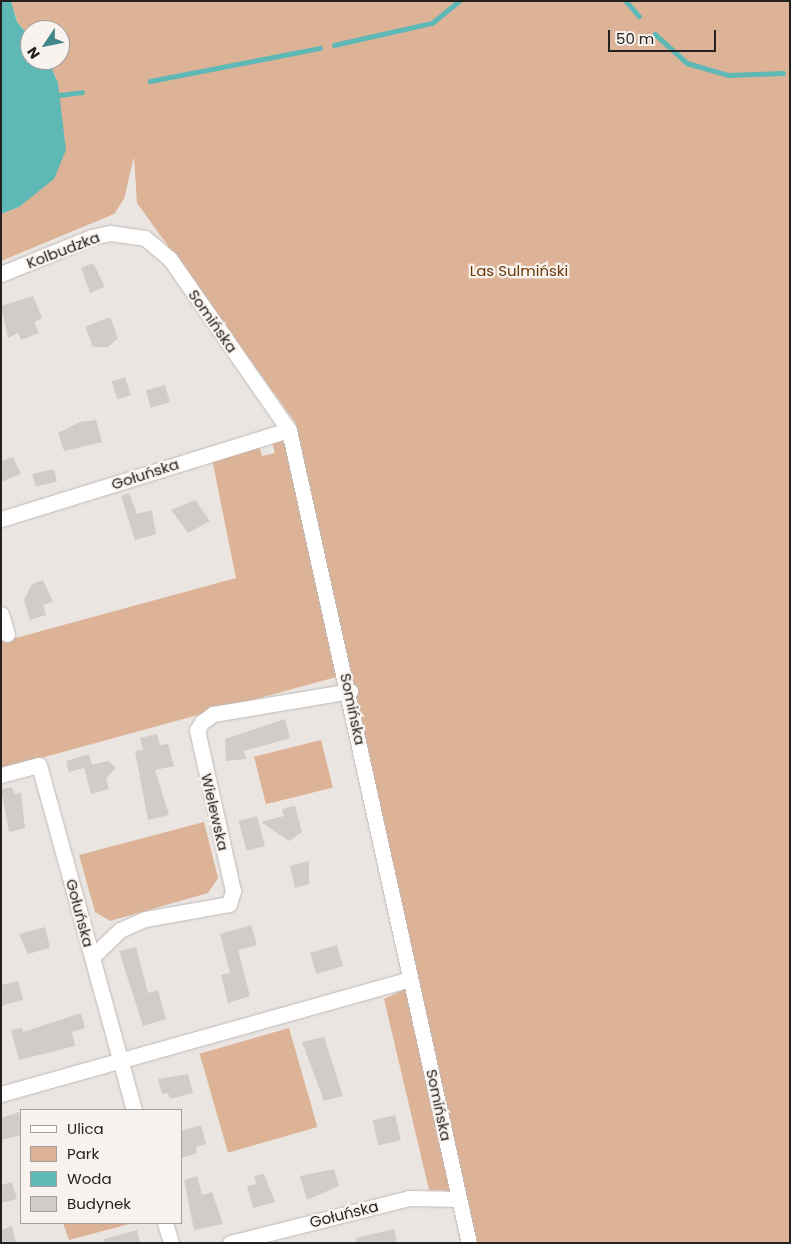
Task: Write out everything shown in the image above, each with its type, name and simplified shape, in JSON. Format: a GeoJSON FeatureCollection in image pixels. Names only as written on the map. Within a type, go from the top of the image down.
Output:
{"type":"FeatureCollection","features":[{"type":"Feature","properties":{"kind":"street","name":"Kolbudzka"},"geometry":{"type":"LineString","coordinates":[[1,274],[91,237],[127,234]]}},
{"type":"Feature","properties":{"kind":"street","name":"Somińska"},"geometry":{"type":"LineString","coordinates":[[127,234],[145,238],[170,259],[289,430],[350,691],[410,979],[469,1243]]}},
{"type":"Feature","properties":{"kind":"street","name":"Gołuńska"},"geometry":{"type":"LineString","coordinates":[[1,519],[289,430]]}},
{"type":"Feature","properties":{"kind":"street"},"geometry":{"type":"LineString","coordinates":[[1,614],[7,634]]}},
{"type":"Feature","properties":{"kind":"street","name":"Wielewska"},"geometry":{"type":"LineString","coordinates":[[92,957],[120,930],[144,919],[229,904],[233,891],[197,730],[202,722],[213,714],[350,691]]}},
{"type":"Feature","properties":{"kind":"street","name":"Gołuńska"},"geometry":{"type":"LineString","coordinates":[[1,775],[39,765],[134,1109]]}},
{"type":"Feature","properties":{"kind":"street"},"geometry":{"type":"LineString","coordinates":[[1,1094],[410,979]]}},
{"type":"Feature","properties":{"kind":"street","name":"Gołuńska"},"geometry":{"type":"LineString","coordinates":[[230,1243],[409,1198],[459,1199]]}},
{"type":"Feature","properties":{"kind":"street"},"geometry":{"type":"LineString","coordinates":[[166,1224],[171,1243]]}},
{"type":"Feature","properties":{"kind":"green space","name":"Las Sulmiński"},"geometry":{"type":"Polygon","coordinates":[[[11,1],[790,1],[790,1243],[475,1243],[465,1199],[444,1190],[429,1190],[384,999],[416,984],[295,422],[137,203],[134,157],[124,199],[114,214],[1,261],[1,214],[19,207],[58,83],[52,70],[70,70],[70,20],[20,20],[20,25],[17,22],[11,1]]]}},
{"type":"Feature","properties":{"kind":"green space"},"geometry":{"type":"Polygon","coordinates":[[[281,440],[289,448],[340,676],[1,769],[1,642],[236,578],[212,459],[259,446],[262,456],[275,453],[272,442],[281,440]]]}},
{"type":"Feature","properties":{"kind":"green space"},"geometry":{"type":"Polygon","coordinates":[[[321,740],[333,788],[266,804],[254,757],[321,740]]]}},
{"type":"Feature","properties":{"kind":"green space"},"geometry":{"type":"Polygon","coordinates":[[[204,822],[218,878],[208,893],[110,921],[95,912],[79,855],[204,822]]]}},
{"type":"Feature","properties":{"kind":"green space"},"geometry":{"type":"Polygon","coordinates":[[[289,1028],[317,1127],[228,1153],[200,1054],[289,1028]]]}},
{"type":"Feature","properties":{"kind":"green space"},"geometry":{"type":"Polygon","coordinates":[[[63,1224],[129,1224],[69,1240],[63,1224]]]}},
{"type":"Feature","properties":{"kind":"water"},"geometry":{"type":"Polygon","coordinates":[[[1,1],[11,1],[17,22],[20,25],[20,70],[52,70],[58,83],[66,150],[54,179],[19,207],[1,214],[1,1]]]}},
{"type":"Feature","properties":{"kind":"building"},"geometry":{"type":"Polygon","coordinates":[[[93,263],[105,287],[90,293],[81,268],[93,263]]]}},
{"type":"Feature","properties":{"kind":"building"},"geometry":{"type":"Polygon","coordinates":[[[33,296],[42,318],[34,322],[39,333],[21,340],[18,333],[8,338],[1,306],[33,296]]]}},
{"type":"Feature","properties":{"kind":"building"},"geometry":{"type":"Polygon","coordinates":[[[110,317],[118,338],[108,347],[93,347],[85,327],[110,317]]]}},
{"type":"Feature","properties":{"kind":"building"},"geometry":{"type":"Polygon","coordinates":[[[125,377],[131,395],[118,399],[112,381],[125,377]]]}},
{"type":"Feature","properties":{"kind":"building"},"geometry":{"type":"Polygon","coordinates":[[[165,385],[170,402],[151,408],[146,391],[165,385]]]}},
{"type":"Feature","properties":{"kind":"building"},"geometry":{"type":"Polygon","coordinates":[[[96,420],[102,442],[64,451],[58,433],[80,422],[96,420]]]}},
{"type":"Feature","properties":{"kind":"building"},"geometry":{"type":"Polygon","coordinates":[[[13,457],[21,474],[1,482],[1,461],[13,457]]]}},
{"type":"Feature","properties":{"kind":"building"},"geometry":{"type":"Polygon","coordinates":[[[54,469],[57,482],[35,487],[33,474],[54,469]]]}},
{"type":"Feature","properties":{"kind":"building"},"geometry":{"type":"Polygon","coordinates":[[[129,493],[137,514],[152,510],[156,534],[135,540],[121,496],[129,493]]]}},
{"type":"Feature","properties":{"kind":"building"},"geometry":{"type":"Polygon","coordinates":[[[195,500],[210,521],[188,533],[171,510],[195,500]]]}},
{"type":"Feature","properties":{"kind":"building"},"geometry":{"type":"Polygon","coordinates":[[[43,580],[53,602],[43,605],[46,615],[30,620],[24,600],[32,584],[43,580]]]}},
{"type":"Feature","properties":{"kind":"building"},"geometry":{"type":"Polygon","coordinates":[[[285,719],[290,738],[244,751],[246,759],[226,761],[225,739],[285,719]]]}},
{"type":"Feature","properties":{"kind":"building"},"geometry":{"type":"Polygon","coordinates":[[[157,734],[160,745],[168,744],[174,766],[155,770],[169,815],[148,820],[135,751],[143,750],[140,738],[157,734]]]}},
{"type":"Feature","properties":{"kind":"building"},"geometry":{"type":"Polygon","coordinates":[[[89,754],[92,765],[108,761],[116,768],[106,778],[109,789],[91,794],[84,768],[69,772],[66,761],[89,754]]]}},
{"type":"Feature","properties":{"kind":"building"},"geometry":{"type":"Polygon","coordinates":[[[12,787],[14,794],[21,793],[25,828],[9,832],[1,789],[12,787]]]}},
{"type":"Feature","properties":{"kind":"building"},"geometry":{"type":"Polygon","coordinates":[[[295,806],[302,832],[289,841],[261,822],[284,816],[282,809],[295,806]]]}},
{"type":"Feature","properties":{"kind":"building"},"geometry":{"type":"Polygon","coordinates":[[[257,816],[265,846],[247,851],[239,821],[257,816]]]}},
{"type":"Feature","properties":{"kind":"building"},"geometry":{"type":"Polygon","coordinates":[[[309,861],[309,884],[295,888],[290,866],[309,861]]]}},
{"type":"Feature","properties":{"kind":"building"},"geometry":{"type":"Polygon","coordinates":[[[251,925],[257,945],[238,950],[250,996],[228,1003],[221,975],[230,973],[220,934],[251,925]]]}},
{"type":"Feature","properties":{"kind":"building"},"geometry":{"type":"Polygon","coordinates":[[[45,927],[50,948],[28,954],[19,934],[45,927]]]}},
{"type":"Feature","properties":{"kind":"building"},"geometry":{"type":"Polygon","coordinates":[[[337,945],[343,966],[316,974],[310,953],[337,945]]]}},
{"type":"Feature","properties":{"kind":"building"},"geometry":{"type":"Polygon","coordinates":[[[136,947],[148,993],[158,990],[166,1019],[143,1026],[119,951],[136,947]]]}},
{"type":"Feature","properties":{"kind":"building"},"geometry":{"type":"Polygon","coordinates":[[[18,981],[23,1000],[1,1006],[1,985],[18,981]]]}},
{"type":"Feature","properties":{"kind":"building"},"geometry":{"type":"Polygon","coordinates":[[[81,1013],[85,1028],[72,1032],[75,1046],[19,1060],[11,1030],[22,1028],[23,1032],[81,1013]]]}},
{"type":"Feature","properties":{"kind":"building"},"geometry":{"type":"Polygon","coordinates":[[[324,1037],[343,1096],[324,1101],[302,1042],[324,1037]]]}},
{"type":"Feature","properties":{"kind":"building"},"geometry":{"type":"Polygon","coordinates":[[[188,1074],[193,1093],[170,1099],[168,1093],[162,1094],[158,1079],[188,1074]]]}},
{"type":"Feature","properties":{"kind":"building"},"geometry":{"type":"Polygon","coordinates":[[[19,1112],[20,1135],[1,1140],[1,1118],[19,1112]]]}},
{"type":"Feature","properties":{"kind":"building"},"geometry":{"type":"Polygon","coordinates":[[[395,1115],[401,1140],[378,1146],[373,1120],[395,1115]]]}},
{"type":"Feature","properties":{"kind":"building"},"geometry":{"type":"Polygon","coordinates":[[[201,1125],[206,1144],[196,1147],[197,1153],[182,1158],[182,1131],[201,1125]]]}},
{"type":"Feature","properties":{"kind":"building"},"geometry":{"type":"Polygon","coordinates":[[[334,1169],[339,1186],[307,1200],[300,1176],[334,1169]]]}},
{"type":"Feature","properties":{"kind":"building"},"geometry":{"type":"Polygon","coordinates":[[[264,1174],[275,1202],[253,1208],[247,1186],[256,1184],[254,1176],[264,1174]]]}},
{"type":"Feature","properties":{"kind":"building"},"geometry":{"type":"Polygon","coordinates":[[[197,1176],[202,1195],[212,1192],[223,1224],[194,1230],[184,1180],[197,1176]]]}},
{"type":"Feature","properties":{"kind":"building"},"geometry":{"type":"Polygon","coordinates":[[[12,1182],[17,1199],[1,1203],[1,1185],[12,1182]]]}},
{"type":"Feature","properties":{"kind":"building"},"geometry":{"type":"Polygon","coordinates":[[[12,1226],[16,1243],[1,1243],[1,1230],[12,1226]]]}},
{"type":"Feature","properties":{"kind":"building"},"geometry":{"type":"Polygon","coordinates":[[[394,1229],[397,1243],[356,1243],[356,1238],[394,1229]]]}},
{"type":"Feature","properties":{"kind":"building"},"geometry":{"type":"Polygon","coordinates":[[[137,1230],[140,1243],[104,1243],[104,1239],[137,1230]]]}},
{"type":"Feature","properties":{"kind":"waterway"},"geometry":{"type":"LineString","coordinates":[[334,45],[432,23],[459,1]]}},
{"type":"Feature","properties":{"kind":"waterway"},"geometry":{"type":"LineString","coordinates":[[626,1],[639,16]]}},
{"type":"Feature","properties":{"kind":"waterway"},"geometry":{"type":"LineString","coordinates":[[655,34],[687,63],[728,75],[783,73]]}},
{"type":"Feature","properties":{"kind":"waterway"},"geometry":{"type":"LineString","coordinates":[[150,81],[320,48]]}},
{"type":"Feature","properties":{"kind":"waterway"},"geometry":{"type":"LineString","coordinates":[[59,95],[82,92]]}}]}
